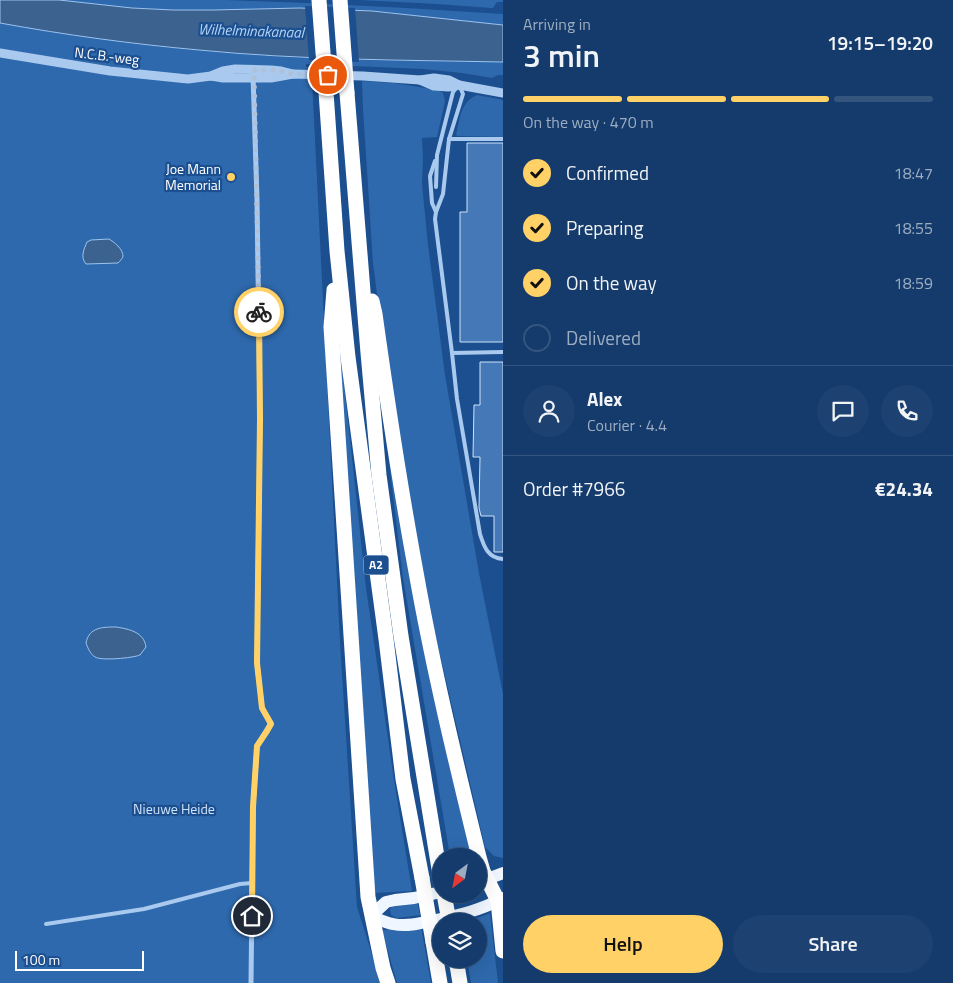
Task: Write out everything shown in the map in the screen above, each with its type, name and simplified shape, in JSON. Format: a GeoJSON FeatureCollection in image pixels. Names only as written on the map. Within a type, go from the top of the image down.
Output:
{"type":"FeatureCollection","features":[{"type":"Feature","properties":{"kind":"highway","name":"A2"},"geometry":{"type":"LineString","coordinates":[[319,0],[337,251],[348,357],[385,629],[403,779],[440,983]]}},
{"type":"Feature","properties":{"kind":"highway","name":"A2"},"geometry":{"type":"LineString","coordinates":[[340,0],[359,249],[380,475],[401,636],[436,848]]}},
{"type":"Feature","properties":{"kind":"highway","name":"A2"},"geometry":{"type":"LineString","coordinates":[[359,249],[375,314],[399,479],[418,584],[437,678],[477,848]]}},
{"type":"Feature","properties":{"kind":"highway","name":"A2"},"geometry":{"type":"LineString","coordinates":[[337,251],[331,327],[365,857],[371,916],[388,983]]}},
{"type":"Feature","properties":{"kind":"highway"},"geometry":{"type":"LineString","coordinates":[[488,886],[500,899],[503,951]]}},
{"type":"Feature","properties":{"kind":"highway"},"geometry":{"type":"LineString","coordinates":[[458,968],[460,983]]}},
{"type":"Feature","properties":{"kind":"main road"},"geometry":{"type":"LineString","coordinates":[[488,879],[503,873]]}},
{"type":"Feature","properties":{"kind":"main road"},"geometry":{"type":"LineString","coordinates":[[432,895],[386,902],[371,916],[391,924],[419,924],[465,914],[500,899]]}},
{"type":"Feature","properties":{"kind":"street","name":"N.C.B.-weg"},"geometry":{"type":"LineString","coordinates":[[0,54],[110,71],[188,79],[211,76],[223,78],[254,74],[271,78],[293,74],[363,76],[420,80],[434,86],[448,87],[459,85],[503,93]]}},
{"type":"Feature","properties":{"kind":"street"},"geometry":{"type":"LineString","coordinates":[[251,983],[253,807],[257,746],[271,724],[262,708],[257,663],[260,419],[254,74]]}},
{"type":"Feature","properties":{"kind":"lane"},"geometry":{"type":"LineString","coordinates":[[459,85],[462,94],[449,139],[443,194],[435,219],[458,399],[480,534],[489,553],[496,558],[503,559]]}},
{"type":"Feature","properties":{"kind":"lane"},"geometry":{"type":"LineString","coordinates":[[436,212],[432,203],[430,176],[453,92],[459,85]]}},
{"type":"Feature","properties":{"kind":"lane"},"geometry":{"type":"LineString","coordinates":[[449,139],[503,139]]}},
{"type":"Feature","properties":{"kind":"lane"},"geometry":{"type":"LineString","coordinates":[[436,187],[437,155]]}},
{"type":"Feature","properties":{"kind":"lane"},"geometry":{"type":"LineString","coordinates":[[452,353],[503,352]]}},
{"type":"Feature","properties":{"kind":"lane"},"geometry":{"type":"LineString","coordinates":[[46,924],[144,908],[240,884],[252,883]]}},
{"type":"Feature","properties":{"kind":"green space","name":"Nieuwe Heide"},"geometry":{"type":"Polygon","coordinates":[[[0,0],[11,25],[142,45],[274,56],[362,60],[503,62],[503,75],[492,78],[423,69],[306,64],[306,67],[311,67],[306,70],[312,79],[340,642],[357,907],[381,983],[0,983],[0,0]]]}},
{"type":"Feature","properties":{"kind":"green space"},"geometry":{"type":"Polygon","coordinates":[[[59,0],[226,0],[406,8],[503,14],[503,25],[372,11],[287,8],[173,10],[132,8],[59,0]]]}},
{"type":"Feature","properties":{"kind":"green space"},"geometry":{"type":"Polygon","coordinates":[[[359,0],[503,0],[503,2],[497,2],[491,8],[359,0]]]}},
{"type":"Feature","properties":{"kind":"green space"},"geometry":{"type":"Polygon","coordinates":[[[362,81],[394,83],[438,90],[443,93],[445,101],[437,137],[422,138],[422,184],[445,375],[479,573],[503,694],[503,858],[494,856],[485,847],[419,565],[392,409],[373,263],[362,81]]]}},
{"type":"Feature","properties":{"kind":"green space"},"geometry":{"type":"Polygon","coordinates":[[[477,95],[503,100],[503,137],[456,135],[464,107],[471,98],[477,95]]]}},
{"type":"Feature","properties":{"kind":"green space"},"geometry":{"type":"Polygon","coordinates":[[[335,299],[366,588],[412,891],[374,893],[335,299]]]}},
{"type":"Feature","properties":{"kind":"green space"},"geometry":{"type":"Polygon","coordinates":[[[378,370],[475,848],[449,848],[403,578],[378,370]]]}},
{"type":"Feature","properties":{"kind":"green space"},"geometry":{"type":"Polygon","coordinates":[[[417,900],[420,915],[397,918],[391,915],[390,909],[395,904],[417,900]]]}},
{"type":"Feature","properties":{"kind":"green space"},"geometry":{"type":"Polygon","coordinates":[[[490,913],[498,983],[471,983],[468,968],[487,968],[487,914],[490,913]]]}},
{"type":"Feature","properties":{"kind":"green space"},"geometry":{"type":"Polygon","coordinates":[[[421,926],[431,983],[397,983],[382,930],[421,926]]]}},
{"type":"Feature","properties":{"kind":"water","name":"Wilhelminakanaal"},"geometry":{"type":"Polygon","coordinates":[[[0,0],[59,0],[132,8],[173,10],[300,8],[372,11],[503,25],[503,62],[275,56],[124,42],[0,23],[0,0]]]}},
{"type":"Feature","properties":{"kind":"water"},"geometry":{"type":"Polygon","coordinates":[[[109,239],[123,253],[120,261],[118,263],[86,264],[83,256],[87,242],[109,239]]]}},
{"type":"Feature","properties":{"kind":"water"},"geometry":{"type":"Polygon","coordinates":[[[116,627],[131,630],[142,638],[146,647],[140,655],[110,659],[95,657],[89,651],[86,643],[93,631],[116,627]]]}},
{"type":"Feature","properties":{"kind":"pier"},"geometry":{"type":"Polygon","coordinates":[[[305,6],[355,8],[359,62],[309,60],[305,6]]]}},
{"type":"Feature","properties":{"kind":"building"},"geometry":{"type":"Polygon","coordinates":[[[467,143],[503,143],[503,342],[460,342],[460,212],[467,212],[467,143]]]}},
{"type":"Feature","properties":{"kind":"building"},"geometry":{"type":"Polygon","coordinates":[[[480,362],[503,362],[503,552],[494,552],[494,516],[481,516],[479,508],[480,457],[473,457],[474,405],[480,405],[480,362]]]}},
{"type":"Feature","properties":{"kind":"way so far"},"geometry":{"type":"LineString","coordinates":[[259,312],[254,70],[328,75]]}},
{"type":"Feature","properties":{"kind":"place","name":"Joe Mann Memorial"},"geometry":{"type":"Point","coordinates":[231,177]}},
{"type":"Feature","properties":{"kind":"route"},"geometry":{"type":"LineString","coordinates":[[252,916],[253,807],[257,746],[271,724],[262,708],[257,663],[260,419],[259,312]]}}]}
